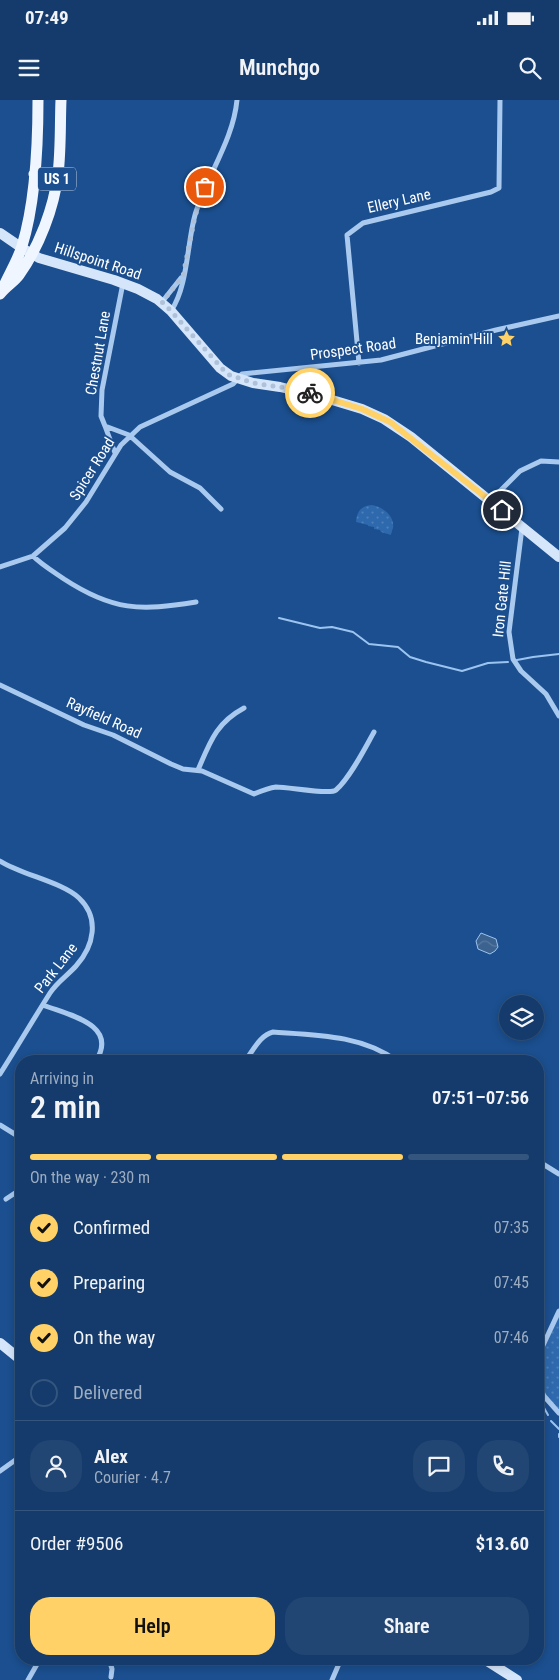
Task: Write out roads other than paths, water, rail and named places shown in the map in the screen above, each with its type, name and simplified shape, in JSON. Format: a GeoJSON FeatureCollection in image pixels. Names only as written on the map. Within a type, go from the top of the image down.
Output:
{"type":"FeatureCollection","features":[{"type":"Feature","properties":{"kind":"main road","name":"US 1"},"geometry":{"type":"LineString","coordinates":[[27,251],[28,216],[34,174],[38,100]]}},
{"type":"Feature","properties":{"kind":"main road","name":"US 1"},"geometry":{"type":"LineString","coordinates":[[1,291],[18,277],[27,251],[50,209],[57,180],[60,152],[61,100]]}},
{"type":"Feature","properties":{"kind":"main road"},"geometry":{"type":"LineString","coordinates":[[34,174],[57,180]]}},
{"type":"Feature","properties":{"kind":"street"},"geometry":{"type":"LineString","coordinates":[[171,311],[178,296],[195,216],[206,185],[231,132],[237,100]]}},
{"type":"Feature","properties":{"kind":"street","name":"Ellery Lane"},"geometry":{"type":"LineString","coordinates":[[359,364],[347,235],[363,223],[491,192],[499,188],[500,100]]}},
{"type":"Feature","properties":{"kind":"street","name":"Hillspoint Road"},"geometry":{"type":"LineString","coordinates":[[0,233],[27,251],[58,264],[123,283],[162,302],[227,374],[253,383],[287,388],[319,396],[362,409],[384,419],[411,437],[559,557]]}},
{"type":"Feature","properties":{"kind":"street"},"geometry":{"type":"LineString","coordinates":[[162,302],[183,276]]}},
{"type":"Feature","properties":{"kind":"street","name":"Chestnut Lane"},"geometry":{"type":"LineString","coordinates":[[115,453],[102,416],[102,390],[123,283]]}},
{"type":"Feature","properties":{"kind":"street","name":"Prospect Road"},"geometry":{"type":"LineString","coordinates":[[238,378],[242,374],[359,364],[404,355],[496,330],[559,316]]}},
{"type":"Feature","properties":{"kind":"street","name":"Spicer Road"},"geometry":{"type":"LineString","coordinates":[[0,567],[33,556],[52,541],[75,517],[86,502],[115,453],[129,435],[140,427],[233,384],[238,378]]}},
{"type":"Feature","properties":{"kind":"street"},"geometry":{"type":"LineString","coordinates":[[105,426],[129,435],[170,472],[200,488],[222,509]]}},
{"type":"Feature","properties":{"kind":"street"},"geometry":{"type":"LineString","coordinates":[[490,501],[520,471],[541,461],[559,462]]}},
{"type":"Feature","properties":{"kind":"street","name":"Iron Gate Hill"},"geometry":{"type":"LineString","coordinates":[[522,527],[509,632],[510,649],[517,665],[546,694],[559,716]]}},
{"type":"Feature","properties":{"kind":"street"},"geometry":{"type":"LineString","coordinates":[[33,556],[91,596],[120,605],[132,608],[146,608],[196,602]]}},
{"type":"Feature","properties":{"kind":"street","name":"Rayfield Road"},"geometry":{"type":"LineString","coordinates":[[0,685],[84,725],[120,738],[183,769],[198,770],[254,794],[274,788],[292,787],[328,793],[336,791],[374,732]]}},
{"type":"Feature","properties":{"kind":"street"},"geometry":{"type":"LineString","coordinates":[[198,770],[220,726],[229,717],[244,708]]}},
{"type":"Feature","properties":{"kind":"street","name":"Park Lane"},"geometry":{"type":"LineString","coordinates":[[0,861],[73,894],[86,906],[92,918],[92,936],[83,956],[75,967],[54,987],[0,1074]]}},
{"type":"Feature","properties":{"kind":"street"},"geometry":{"type":"LineString","coordinates":[[43,1005],[93,1026],[102,1038],[103,1047],[99,1055]]}},
{"type":"Feature","properties":{"kind":"street"},"geometry":{"type":"LineString","coordinates":[[250,1055],[267,1034],[273,1032],[349,1040],[383,1051],[389,1055]]}},
{"type":"Feature","properties":{"kind":"street"},"geometry":{"type":"LineString","coordinates":[[0,1125],[15,1134]]}},
{"type":"Feature","properties":{"kind":"street"},"geometry":{"type":"LineString","coordinates":[[544,1165],[559,1174]]}},
{"type":"Feature","properties":{"kind":"street"},"geometry":{"type":"LineString","coordinates":[[6,1199],[15,1193]]}},
{"type":"Feature","properties":{"kind":"street"},"geometry":{"type":"LineString","coordinates":[[544,1343],[559,1311]]}},
{"type":"Feature","properties":{"kind":"street"},"geometry":{"type":"LineString","coordinates":[[0,1342],[15,1355]]}},
{"type":"Feature","properties":{"kind":"street"},"geometry":{"type":"LineString","coordinates":[[544,1396],[559,1413]]}},
{"type":"Feature","properties":{"kind":"street"},"geometry":{"type":"LineString","coordinates":[[0,1471],[15,1460]]}},
{"type":"Feature","properties":{"kind":"street"},"geometry":{"type":"LineString","coordinates":[[28,1680],[37,1665]]}},
{"type":"Feature","properties":{"kind":"street"},"geometry":{"type":"LineString","coordinates":[[110,1677],[111,1665]]}},
{"type":"Feature","properties":{"kind":"street"},"geometry":{"type":"LineString","coordinates":[[332,1680],[338,1665]]}},
{"type":"Feature","properties":{"kind":"street"},"geometry":{"type":"LineString","coordinates":[[493,1665],[517,1680]]}},
{"type":"Feature","properties":{"kind":"water"},"geometry":{"type":"Polygon","coordinates":[[[481,933],[496,939],[498,947],[490,954],[478,949],[476,941],[481,933]]]}},
{"type":"Feature","properties":{"kind":"waterway"},"geometry":{"type":"LineString","coordinates":[[279,618],[320,628],[332,627],[353,632],[369,644],[398,647],[410,657],[462,671],[488,663],[508,662]]}},
{"type":"Feature","properties":{"kind":"waterway"},"geometry":{"type":"LineString","coordinates":[[517,660],[559,654]]}},
{"type":"Feature","properties":{"kind":"waterway"},"geometry":{"type":"LineString","coordinates":[[544,1408],[548,1415]]}},
{"type":"Feature","properties":{"kind":"waterway"},"geometry":{"type":"LineString","coordinates":[[551,1421],[559,1429]]}},
{"type":"Feature","properties":{"kind":"place","name":"Benjamin Hill"},"geometry":{"type":"Point","coordinates":[507,339]}}]}
